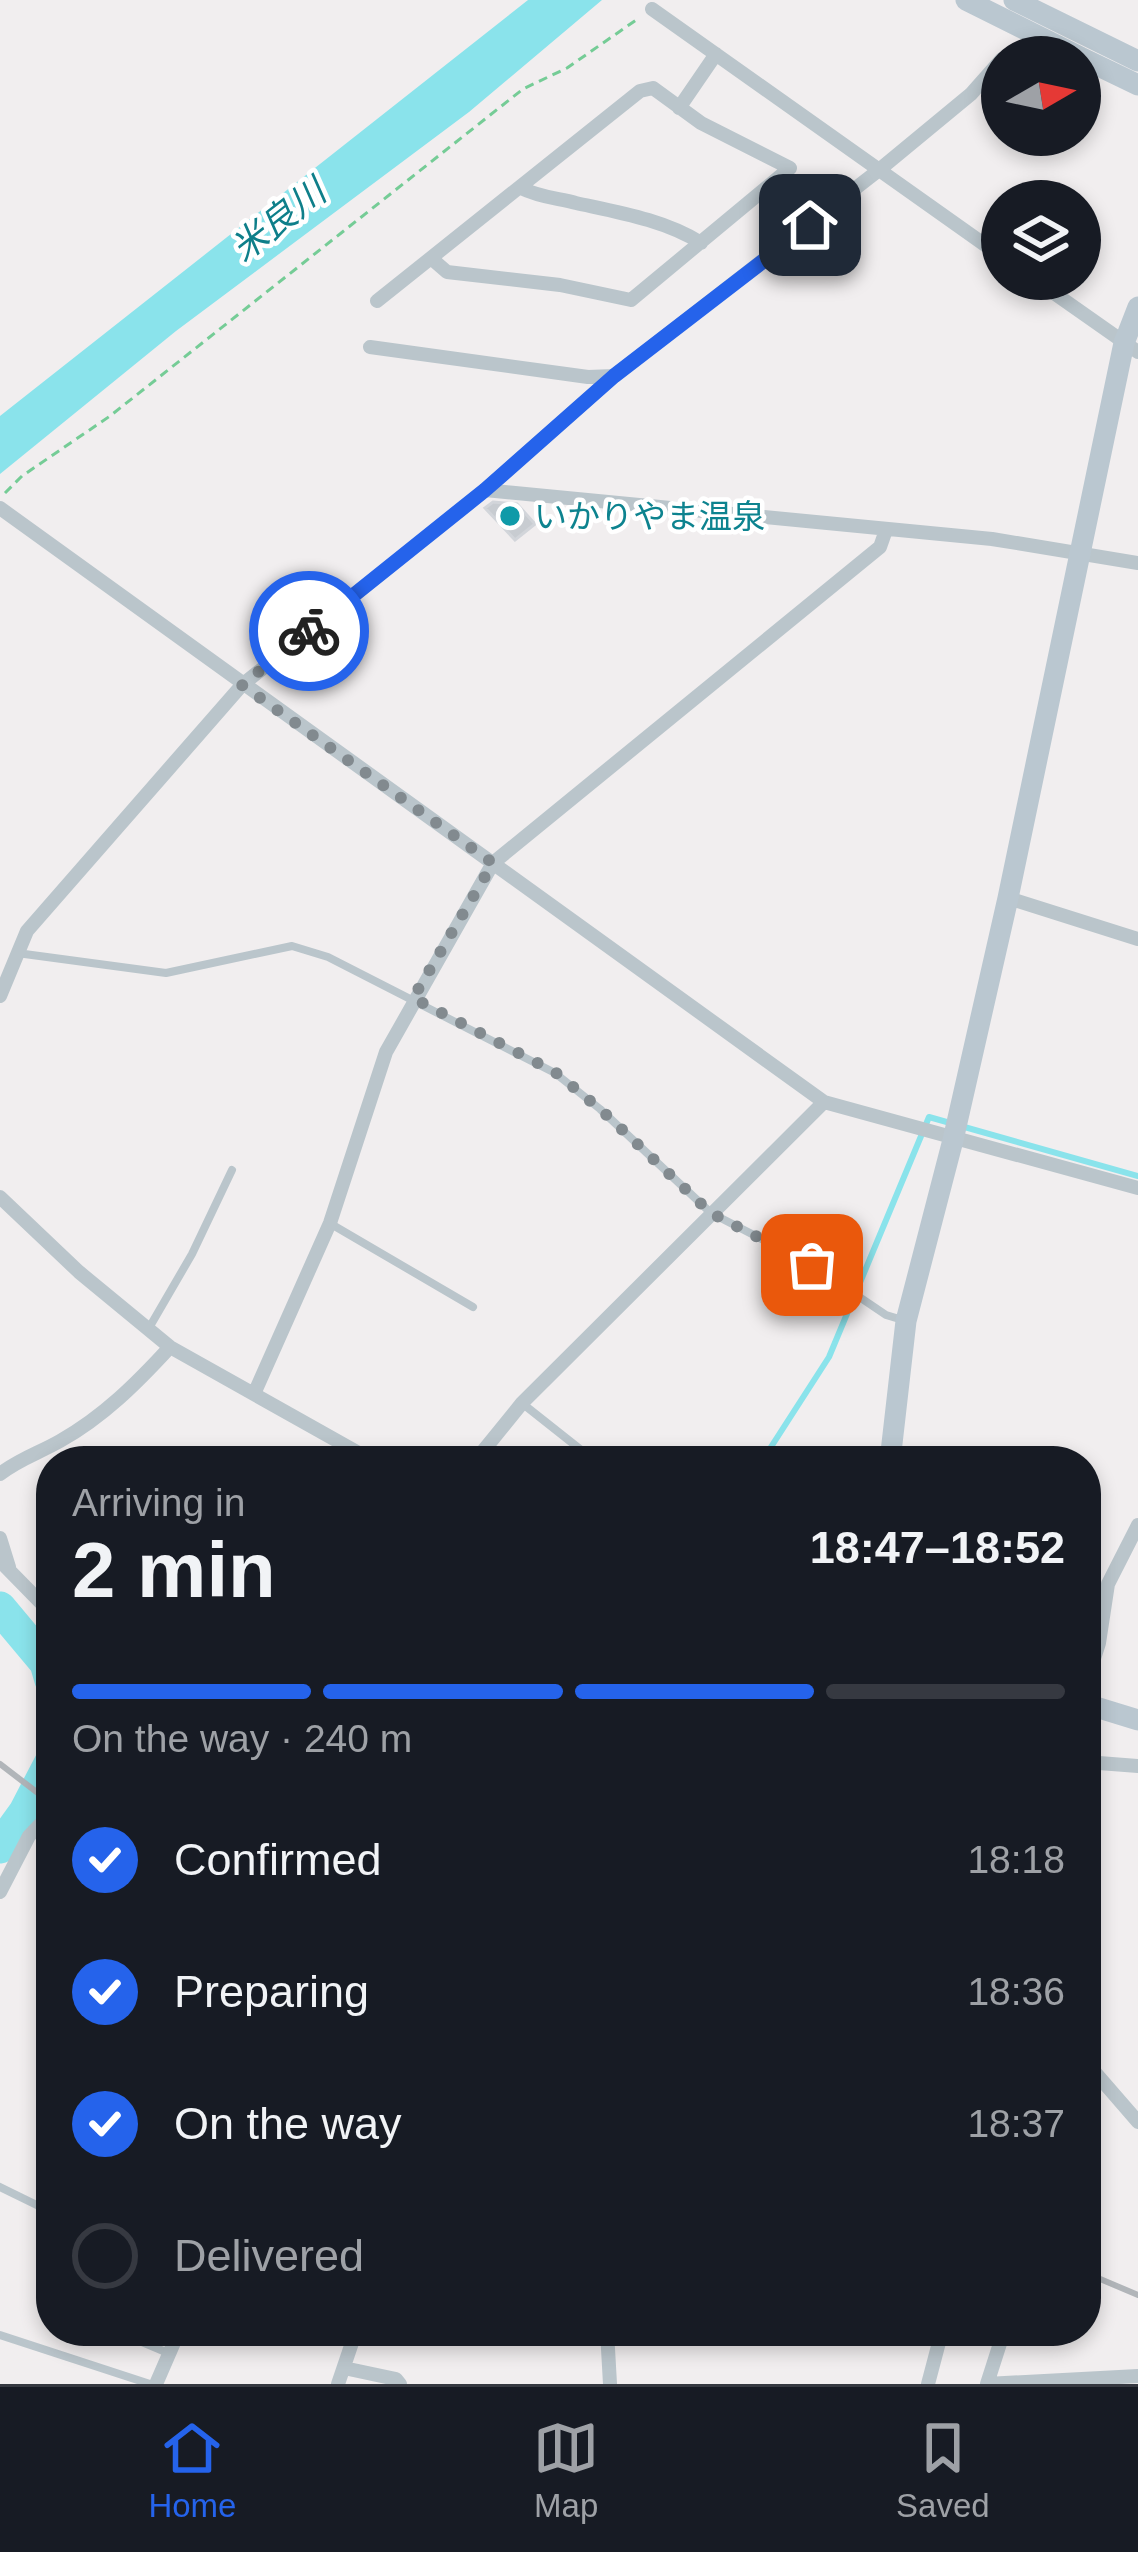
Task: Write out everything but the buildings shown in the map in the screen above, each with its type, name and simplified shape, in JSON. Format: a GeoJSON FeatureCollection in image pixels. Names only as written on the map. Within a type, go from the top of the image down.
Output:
{"type":"FeatureCollection","features":[{"type":"Feature","properties":{"kind":"street"},"geometry":{"type":"LineString","coordinates":[[966,0],[1034,14],[1138,61]]}},
{"type":"Feature","properties":{"kind":"street"},"geometry":{"type":"LineString","coordinates":[[1014,0],[1058,36]]}},
{"type":"Feature","properties":{"kind":"street"},"geometry":{"type":"LineString","coordinates":[[652,9],[981,241]]}},
{"type":"Feature","properties":{"kind":"street"},"geometry":{"type":"LineString","coordinates":[[679,108],[716,54]]}},
{"type":"Feature","properties":{"kind":"street"},"geometry":{"type":"LineString","coordinates":[[1101,67],[1138,85]]}},
{"type":"Feature","properties":{"kind":"street"},"geometry":{"type":"LineString","coordinates":[[0,996],[27,931],[242,685],[485,490],[614,376],[879,170],[981,83]]}},
{"type":"Feature","properties":{"kind":"street"},"geometry":{"type":"LineString","coordinates":[[377,301],[640,91],[653,88],[701,123],[790,168],[631,300],[560,285],[447,272],[432,259]]}},
{"type":"Feature","properties":{"kind":"street"},"geometry":{"type":"LineString","coordinates":[[521,188],[539,197],[681,230],[701,243]]}},
{"type":"Feature","properties":{"kind":"street"},"geometry":{"type":"LineString","coordinates":[[1064,300],[1131,348]]}},
{"type":"Feature","properties":{"kind":"street"},"geometry":{"type":"LineString","coordinates":[[892,1446],[907,1321],[1008,898],[1077,553],[1138,307]]}},
{"type":"Feature","properties":{"kind":"street"},"geometry":{"type":"LineString","coordinates":[[370,346],[588,377],[614,376]]}},
{"type":"Feature","properties":{"kind":"street"},"geometry":{"type":"LineString","coordinates":[[485,490],[992,539],[1138,563]]}},
{"type":"Feature","properties":{"kind":"street"},"geometry":{"type":"LineString","coordinates":[[0,503],[242,685],[824,1102],[1138,1188]]}},
{"type":"Feature","properties":{"kind":"street"},"geometry":{"type":"LineString","coordinates":[[254,1394],[330,1223],[379,1072],[413,998],[493,863],[880,547],[886,530]]}},
{"type":"Feature","properties":{"kind":"street"},"geometry":{"type":"LineString","coordinates":[[1008,898],[1138,939]]}},
{"type":"Feature","properties":{"kind":"street"},"geometry":{"type":"LineString","coordinates":[[487,1446],[522,1403],[824,1102]]}},
{"type":"Feature","properties":{"kind":"street"},"geometry":{"type":"LineString","coordinates":[[0,1197],[39,1229],[79,1272],[170,1347],[346,1446]]}},
{"type":"Feature","properties":{"kind":"street"},"geometry":{"type":"LineString","coordinates":[[47,1446],[121,1400],[170,1347]]}},
{"type":"Feature","properties":{"kind":"street"},"geometry":{"type":"LineString","coordinates":[[0,1474],[36,1451]]}},
{"type":"Feature","properties":{"kind":"street"},"geometry":{"type":"LineString","coordinates":[[1101,1636],[1108,1584],[1138,1525]]}},
{"type":"Feature","properties":{"kind":"street"},"geometry":{"type":"LineString","coordinates":[[0,1538],[12,1577]]}},
{"type":"Feature","properties":{"kind":"street"},"geometry":{"type":"LineString","coordinates":[[0,1561],[36,1599]]}},
{"type":"Feature","properties":{"kind":"street"},"geometry":{"type":"LineString","coordinates":[[1101,1708],[1138,1720]]}},
{"type":"Feature","properties":{"kind":"street"},"geometry":{"type":"LineString","coordinates":[[1101,1763],[1138,1766]]}},
{"type":"Feature","properties":{"kind":"street"},"geometry":{"type":"LineString","coordinates":[[0,1892],[36,1829]]}},
{"type":"Feature","properties":{"kind":"street"},"geometry":{"type":"LineString","coordinates":[[1101,2079],[1138,2122]]}},
{"type":"Feature","properties":{"kind":"street"},"geometry":{"type":"LineString","coordinates":[[153,2384],[172,2346]]}},
{"type":"Feature","properties":{"kind":"street"},"geometry":{"type":"LineString","coordinates":[[338,2384],[351,2346]]}},
{"type":"Feature","properties":{"kind":"street"},"geometry":{"type":"LineString","coordinates":[[608,2346],[610,2384]]}},
{"type":"Feature","properties":{"kind":"street"},"geometry":{"type":"LineString","coordinates":[[928,2384],[938,2346]]}},
{"type":"Feature","properties":{"kind":"street"},"geometry":{"type":"LineString","coordinates":[[999,2346],[987,2384],[1138,2376]]}},
{"type":"Feature","properties":{"kind":"street"},"geometry":{"type":"LineString","coordinates":[[344,2368],[396,2379],[400,2384]]}},
{"type":"Feature","properties":{"kind":"lane"},"geometry":{"type":"LineString","coordinates":[[16,953],[166,974],[292,946],[328,957],[555,1072],[711,1213],[812,1265],[886,1315],[907,1321]]}},
{"type":"Feature","properties":{"kind":"lane"},"geometry":{"type":"LineString","coordinates":[[148,1329],[192,1254],[232,1170]]}},
{"type":"Feature","properties":{"kind":"lane"},"geometry":{"type":"LineString","coordinates":[[330,1223],[473,1307]]}},
{"type":"Feature","properties":{"kind":"lane"},"geometry":{"type":"LineString","coordinates":[[522,1403],[577,1446]]}},
{"type":"Feature","properties":{"kind":"lane"},"geometry":{"type":"LineString","coordinates":[[0,2187],[36,2205]]}},
{"type":"Feature","properties":{"kind":"lane"},"geometry":{"type":"LineString","coordinates":[[0,2335],[153,2384]]}},
{"type":"Feature","properties":{"kind":"lane"},"geometry":{"type":"LineString","coordinates":[[151,2346],[169,2354]]}},
{"type":"Feature","properties":{"kind":"path"},"geometry":{"type":"LineString","coordinates":[[0,503],[22,476],[78,441],[523,89],[568,68],[652,9]]}},
{"type":"Feature","properties":{"kind":"water"},"geometry":{"type":"Polygon","coordinates":[[[528,0],[602,0],[469,112],[176,331],[0,474],[0,416],[528,0]]]}},
{"type":"Feature","properties":{"kind":"waterway"},"geometry":{"type":"LineString","coordinates":[[772,1446],[829,1357],[929,1117],[1138,1176]]}},
{"type":"Feature","properties":{"kind":"waterway","name":"米良川"},"geometry":{"type":"LineString","coordinates":[[0,1608],[36,1651]]}},
{"type":"Feature","properties":{"kind":"waterway","name":"米良川"},"geometry":{"type":"LineString","coordinates":[[0,1847],[36,1791]]}},
{"type":"Feature","properties":{"kind":"railway"},"geometry":{"type":"LineString","coordinates":[[0,1764],[36,1792]]}},
{"type":"Feature","properties":{"kind":"railway"},"geometry":{"type":"LineString","coordinates":[[1101,2279],[1138,2295]]}},
{"type":"Feature","properties":{"kind":"way so far"},"geometry":{"type":"LineString","coordinates":[[309,631],[242,685],[493,863],[413,998],[555,1072],[711,1213],[812,1265]]}},
{"type":"Feature","properties":{"kind":"place","name":"いかりやま温泉"},"geometry":{"type":"Point","coordinates":[510,516]}},
{"type":"Feature","properties":{"kind":"route"},"geometry":{"type":"LineString","coordinates":[[309,631],[485,490],[614,376],[810,225]]}}]}
